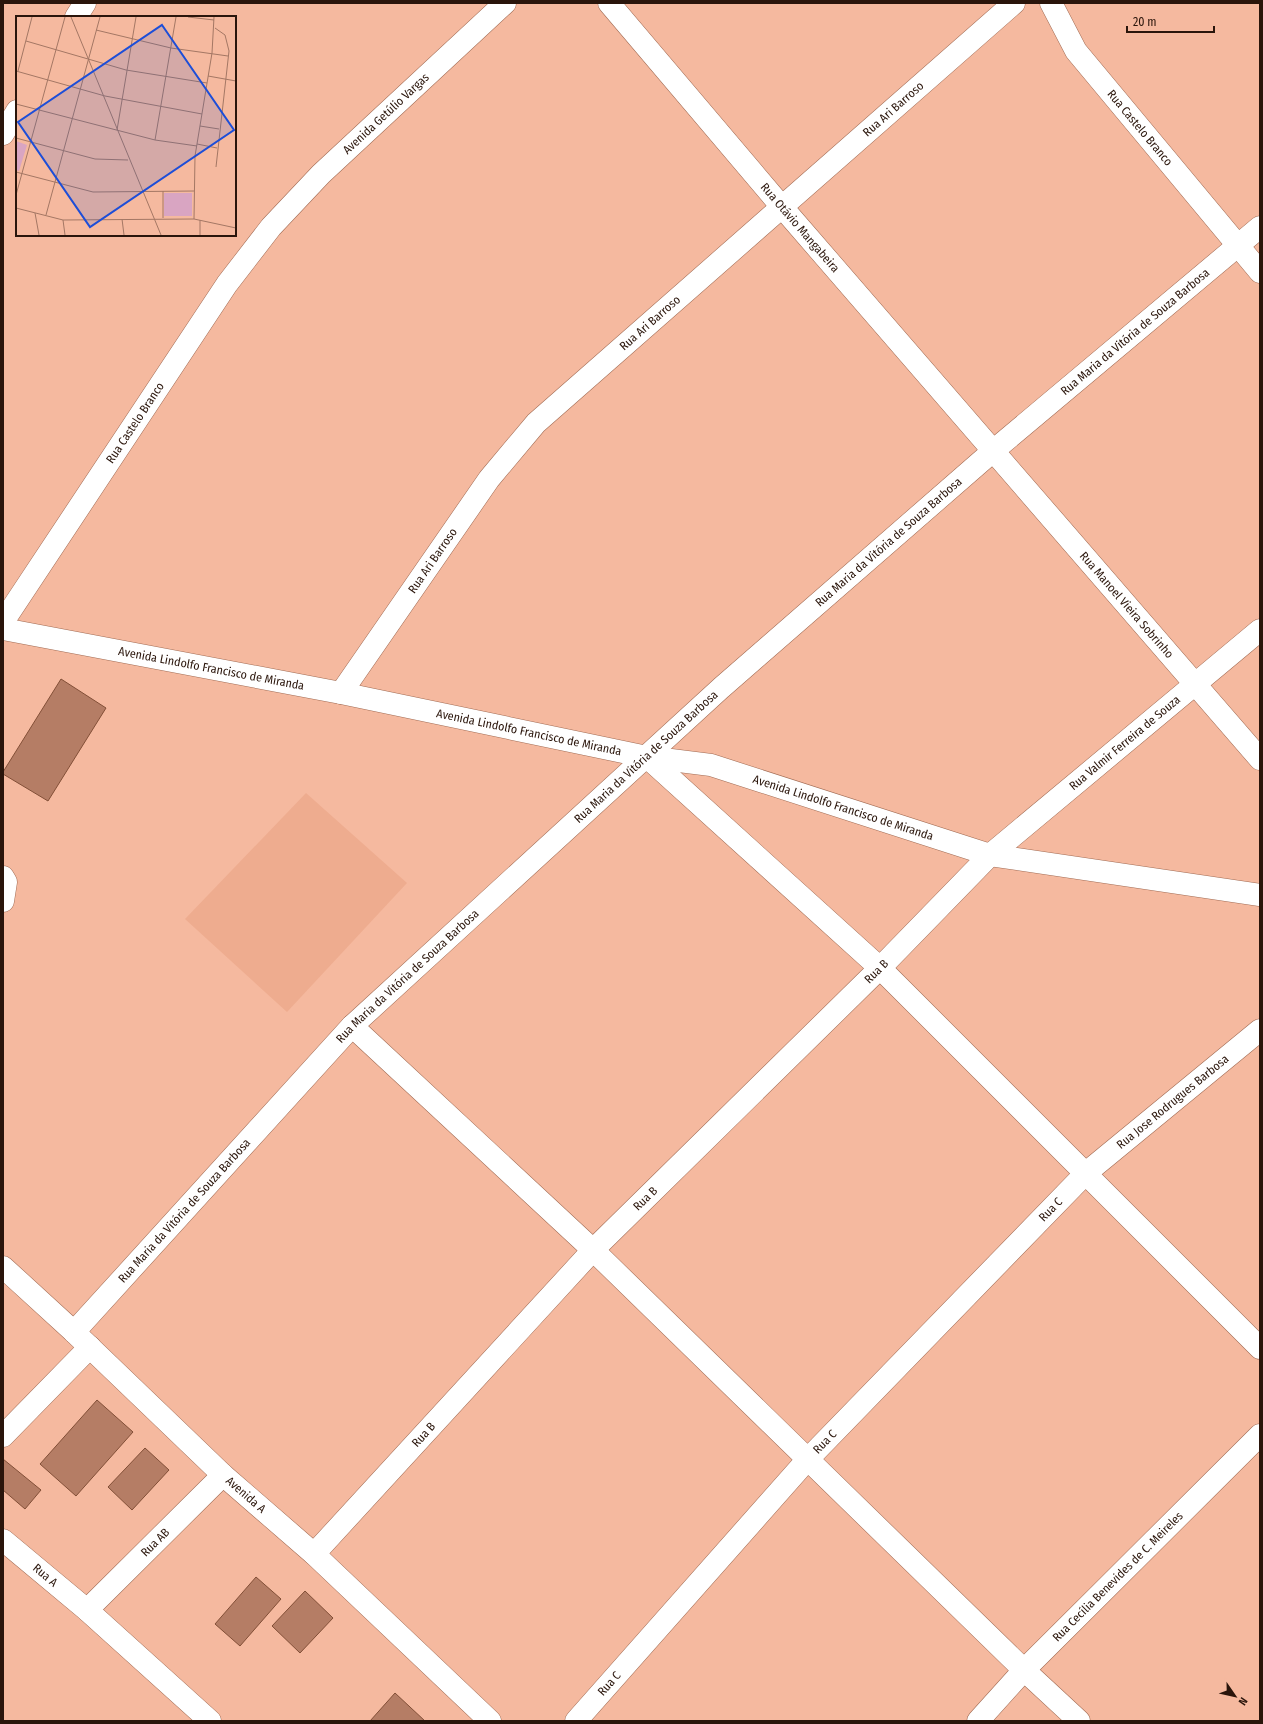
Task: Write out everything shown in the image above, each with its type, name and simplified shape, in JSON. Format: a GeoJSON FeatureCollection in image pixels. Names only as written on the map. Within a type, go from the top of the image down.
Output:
{"type":"FeatureCollection","features":[{"type":"Feature","properties":{"kind":"street"},"geometry":{"type":"LineString","coordinates":[[77,16],[85,3]]}},
{"type":"Feature","properties":{"kind":"street","name":"Avenida Getúlio Vargas"},"geometry":{"type":"LineString","coordinates":[[271,227],[321,174],[505,3]]}},
{"type":"Feature","properties":{"kind":"street","name":"Rua Otávio Mangabeira"},"geometry":{"type":"LineString","coordinates":[[609,3],[782,207],[993,451]]}},
{"type":"Feature","properties":{"kind":"street","name":"Rua Ari Barroso"},"geometry":{"type":"LineString","coordinates":[[341,693],[488,479],[536,423],[1014,3]]}},
{"type":"Feature","properties":{"kind":"street","name":"Rua Castelo Branco"},"geometry":{"type":"LineString","coordinates":[[1051,3],[1076,51],[1260,272]]}},
{"type":"Feature","properties":{"kind":"street"},"geometry":{"type":"LineString","coordinates":[[3,134],[16,114]]}},
{"type":"Feature","properties":{"kind":"street","name":"Rua Castelo Branco"},"geometry":{"type":"LineString","coordinates":[[3,622],[227,284],[271,227]]}},
{"type":"Feature","properties":{"kind":"street","name":"Rua Maria da Vitória de Souza Barbosa"},"geometry":{"type":"LineString","coordinates":[[74,1332],[352,1026],[721,688],[993,451],[1260,227]]}},
{"type":"Feature","properties":{"kind":"street","name":"Rua Manoel Vieira Sobrinho"},"geometry":{"type":"LineString","coordinates":[[993,451],[1195,686],[1260,759]]}},
{"type":"Feature","properties":{"kind":"street","name":"Avenida Lindolfo Francisco de Miranda"},"geometry":{"type":"LineString","coordinates":[[3,629],[341,693],[647,757],[711,765],[990,855],[1260,895]]}},
{"type":"Feature","properties":{"kind":"street","name":"Rua Valmir Ferreira de Souza"},"geometry":{"type":"LineString","coordinates":[[990,855],[1195,686],[1260,630]]}},
{"type":"Feature","properties":{"kind":"street"},"geometry":{"type":"LineString","coordinates":[[647,757],[880,968],[1260,1348]]}},
{"type":"Feature","properties":{"kind":"street","name":"Rua B"},"geometry":{"type":"LineString","coordinates":[[314,1554],[593,1250],[880,968],[990,855]]}},
{"type":"Feature","properties":{"kind":"street"},"geometry":{"type":"LineString","coordinates":[[3,877],[6,882],[3,901]]}},
{"type":"Feature","properties":{"kind":"street"},"geometry":{"type":"LineString","coordinates":[[352,1026],[593,1250],[807,1460],[1024,1670],[1079,1721]]}},
{"type":"Feature","properties":{"kind":"street","name":"Rua Jose Rodrugues Barbosa"},"geometry":{"type":"LineString","coordinates":[[1086,1173],[1260,1030]]}},
{"type":"Feature","properties":{"kind":"street","name":"Rua C"},"geometry":{"type":"LineString","coordinates":[[576,1721],[807,1460],[1086,1173]]}},
{"type":"Feature","properties":{"kind":"street","name":"Avenida A"},"geometry":{"type":"LineString","coordinates":[[3,1267],[90,1347],[223,1475],[314,1554],[490,1721]]}},
{"type":"Feature","properties":{"kind":"street"},"geometry":{"type":"LineString","coordinates":[[3,1436],[90,1347]]}},
{"type":"Feature","properties":{"kind":"street","name":"Rua Cecília Benevides de C. Meireles"},"geometry":{"type":"LineString","coordinates":[[978,1721],[1024,1670],[1260,1435]]}},
{"type":"Feature","properties":{"kind":"street","name":"Rua AB"},"geometry":{"type":"LineString","coordinates":[[86,1610],[223,1475]]}},
{"type":"Feature","properties":{"kind":"street","name":"Rua A"},"geometry":{"type":"LineString","coordinates":[[3,1540],[86,1610],[210,1721]]}},
{"type":"Feature","properties":{"kind":"shaded area"},"geometry":{"type":"Polygon","coordinates":[[[306,793],[407,883],[287,1012],[185,919],[306,793]]]}},
{"type":"Feature","properties":{"kind":"building"},"geometry":{"type":"Polygon","coordinates":[[[61,679],[106,708],[48,801],[3,774],[3,772],[61,679]]]}},
{"type":"Feature","properties":{"kind":"building"},"geometry":{"type":"Polygon","coordinates":[[[97,1400],[133,1432],[76,1496],[40,1464],[97,1400]]]}},
{"type":"Feature","properties":{"kind":"building"},"geometry":{"type":"Polygon","coordinates":[[[145,1448],[169,1470],[132,1510],[108,1487],[145,1448]]]}},
{"type":"Feature","properties":{"kind":"building"},"geometry":{"type":"Polygon","coordinates":[[[3,1459],[41,1490],[25,1509],[3,1490],[3,1459]]]}},
{"type":"Feature","properties":{"kind":"building"},"geometry":{"type":"Polygon","coordinates":[[[256,1577],[281,1599],[240,1646],[215,1624],[256,1577]]]}},
{"type":"Feature","properties":{"kind":"building"},"geometry":{"type":"Polygon","coordinates":[[[305,1591],[333,1618],[300,1653],[272,1626],[305,1591]]]}},
{"type":"Feature","properties":{"kind":"building"},"geometry":{"type":"Polygon","coordinates":[[[395,1693],[425,1721],[370,1721],[395,1693]]]}}]}
